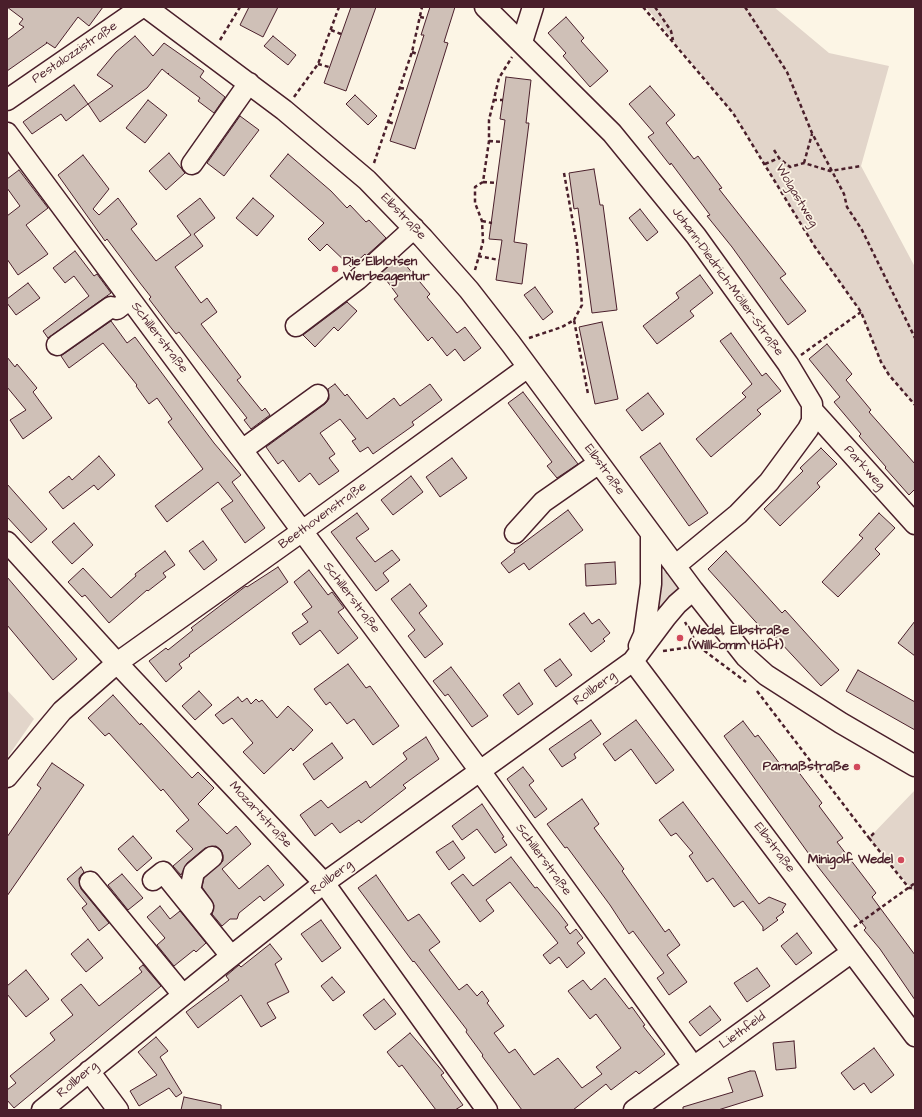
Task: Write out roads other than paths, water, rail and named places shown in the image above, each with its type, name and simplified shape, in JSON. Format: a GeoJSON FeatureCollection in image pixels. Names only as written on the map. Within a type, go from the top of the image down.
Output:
{"type":"FeatureCollection","features":[{"type":"Feature","properties":{"kind":"street","name":"Pestalozzistraße"},"geometry":{"type":"LineString","coordinates":[[7,100],[142,7]]}},
{"type":"Feature","properties":{"kind":"street","name":"Elbstraße"},"geometry":{"type":"LineString","coordinates":[[146,7],[211,54],[284,110],[367,180],[414,228],[469,290],[511,344],[693,590]]}},
{"type":"Feature","properties":{"kind":"street","name":"Johann-Diedrich-Möller-Straße"},"geometry":{"type":"LineString","coordinates":[[485,7],[522,42],[617,139],[696,236],[788,364],[812,404],[813,411]]}},
{"type":"Feature","properties":{"kind":"street"},"geometry":{"type":"LineString","coordinates":[[522,42],[533,7]]}},
{"type":"Feature","properties":{"kind":"street"},"geometry":{"type":"LineString","coordinates":[[192,164],[249,83]]}},
{"type":"Feature","properties":{"kind":"street","name":"Schillerstraße"},"geometry":{"type":"LineString","coordinates":[[7,133],[301,532],[480,771],[693,1066]]}},
{"type":"Feature","properties":{"kind":"street"},"geometry":{"type":"LineString","coordinates":[[296,326],[358,279],[414,228]]}},
{"type":"Feature","properties":{"kind":"street"},"geometry":{"type":"LineString","coordinates":[[57,345],[111,307],[117,309],[130,299]]}},
{"type":"Feature","properties":{"kind":"street","name":"Beethovenstraße"},"geometry":{"type":"LineString","coordinates":[[7,777],[62,711],[116,663],[301,532],[528,367]]}},
{"type":"Feature","properties":{"kind":"street"},"geometry":{"type":"LineString","coordinates":[[242,450],[318,395]]}},
{"type":"Feature","properties":{"kind":"street"},"geometry":{"type":"LineString","coordinates":[[675,566],[738,514],[768,482],[808,429],[812,421],[813,411]]}},
{"type":"Feature","properties":{"kind":"street","name":"Parkweg"},"geometry":{"type":"LineString","coordinates":[[813,411],[915,524]]}},
{"type":"Feature","properties":{"kind":"street"},"geometry":{"type":"LineString","coordinates":[[515,533],[543,502],[599,463]]}},
{"type":"Feature","properties":{"kind":"street"},"geometry":{"type":"LineString","coordinates":[[633,661],[644,635],[650,597],[651,534]]}},
{"type":"Feature","properties":{"kind":"street","name":"Mozartstraße"},"geometry":{"type":"LineString","coordinates":[[7,542],[116,663],[324,883],[487,1110]]}},
{"type":"Feature","properties":{"kind":"street"},"geometry":{"type":"LineString","coordinates":[[633,661],[666,617],[677,604],[693,590],[746,657],[766,675],[841,723],[915,766]]}},
{"type":"Feature","properties":{"kind":"street","name":"Elbstraße"},"geometry":{"type":"LineString","coordinates":[[633,661],[915,1036]]}},
{"type":"Feature","properties":{"kind":"street","name":"Rollberg"},"geometry":{"type":"LineString","coordinates":[[42,1110],[324,883],[633,661]]}},
{"type":"Feature","properties":{"kind":"street"},"geometry":{"type":"LineString","coordinates":[[212,857],[194,872],[190,890],[235,954]]}},
{"type":"Feature","properties":{"kind":"street"},"geometry":{"type":"LineString","coordinates":[[153,880],[163,872],[235,954]]}},
{"type":"Feature","properties":{"kind":"street"},"geometry":{"type":"LineString","coordinates":[[90,882],[183,995]]}},
{"type":"Feature","properties":{"kind":"street","name":"Liethfeld"},"geometry":{"type":"LineString","coordinates":[[634,1110],[693,1066],[847,945]]}},
{"type":"Feature","properties":{"kind":"street"},"geometry":{"type":"LineString","coordinates":[[89,1071],[118,1110]]}},
{"type":"Feature","properties":{"kind":"place","name":"Die Elblotsen Werbeagentur"},"geometry":{"type":"Point","coordinates":[335,269]}},
{"type":"Feature","properties":{"kind":"place","name":"Wedel, Elbstraße (Willkomm Höft)"},"geometry":{"type":"Point","coordinates":[680,638]}},
{"type":"Feature","properties":{"kind":"place","name":"Parnaßstraße"},"geometry":{"type":"Point","coordinates":[857,767]}},
{"type":"Feature","properties":{"kind":"place","name":"Minigolf Wedel"},"geometry":{"type":"Point","coordinates":[901,860]}}]}
